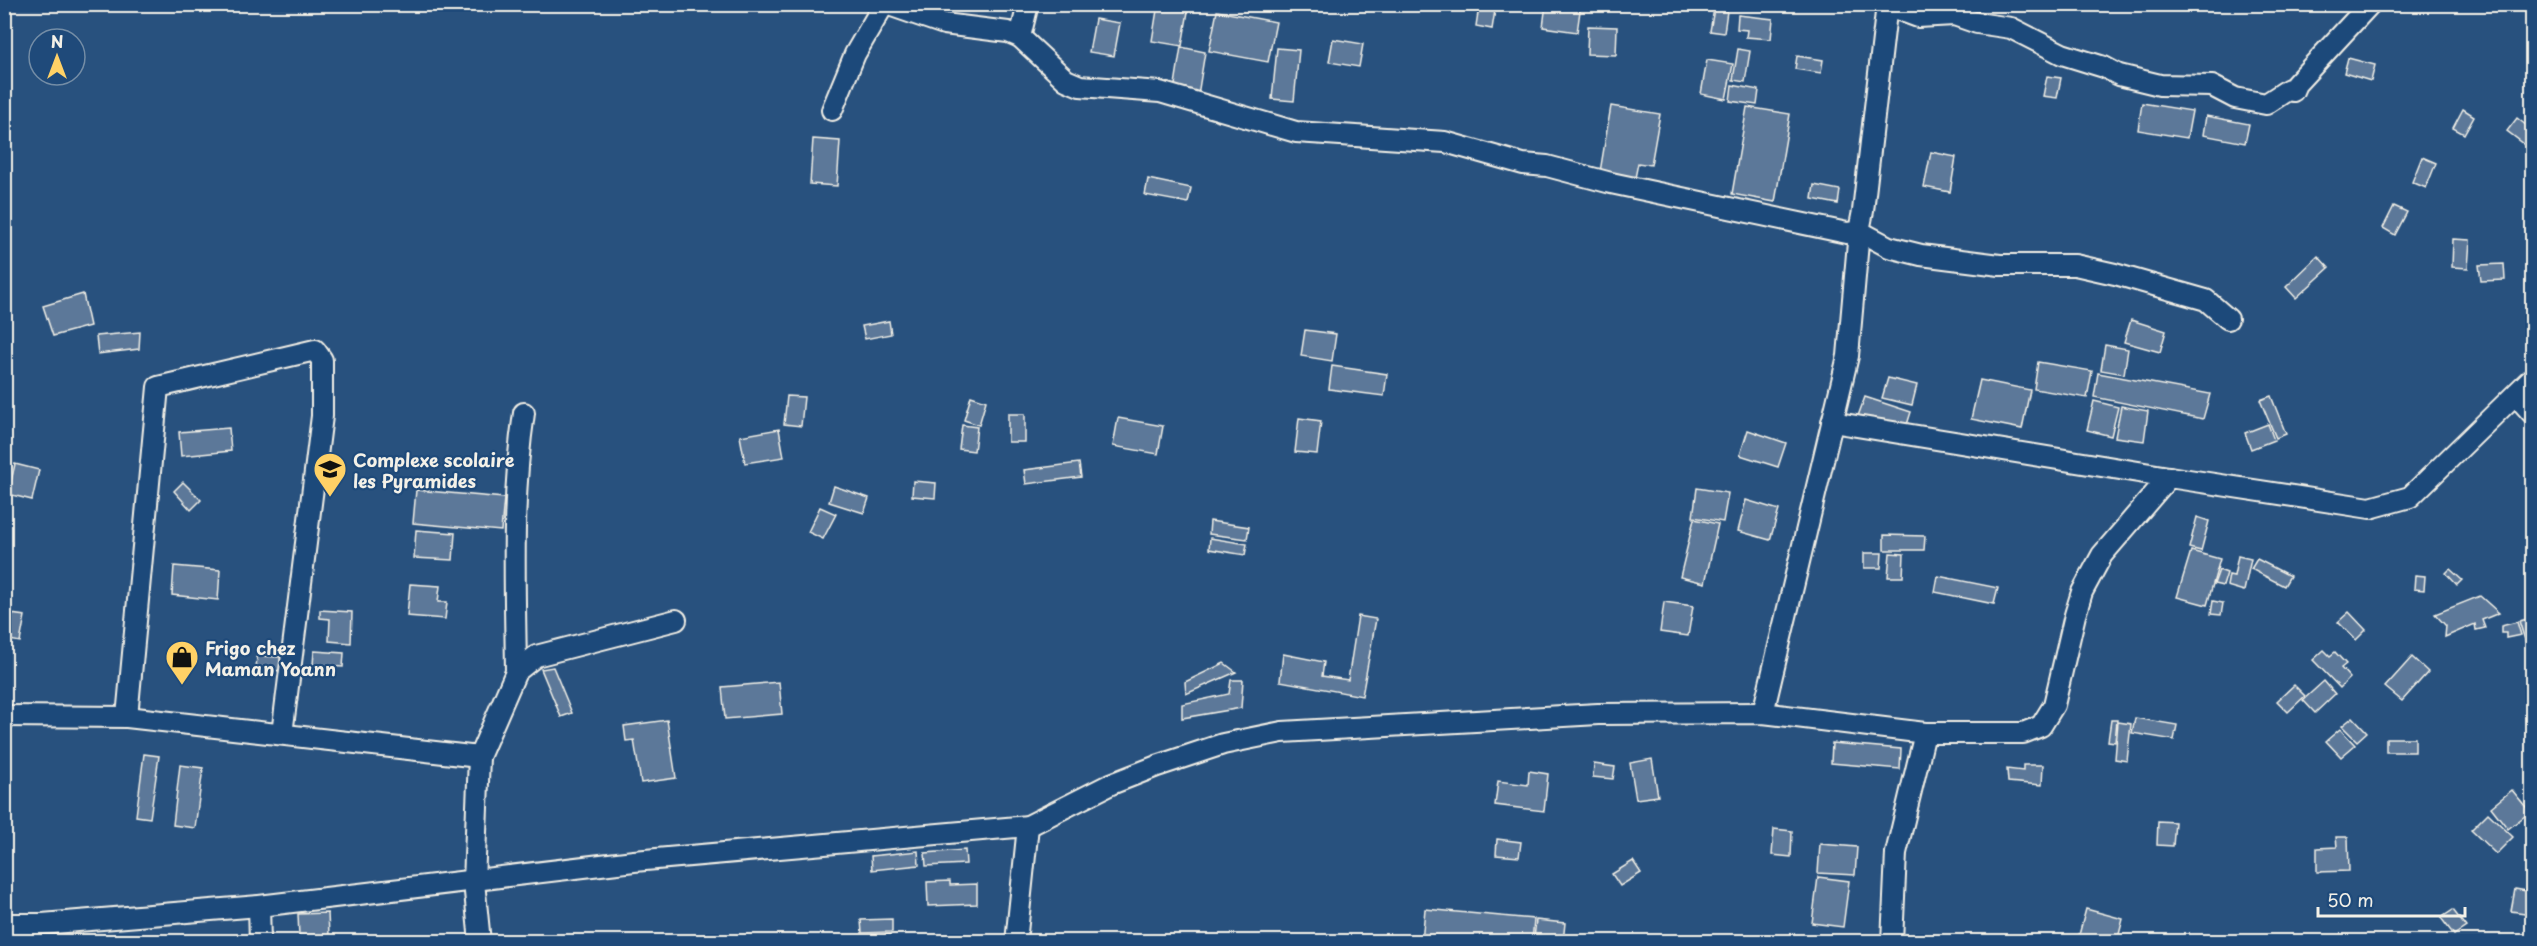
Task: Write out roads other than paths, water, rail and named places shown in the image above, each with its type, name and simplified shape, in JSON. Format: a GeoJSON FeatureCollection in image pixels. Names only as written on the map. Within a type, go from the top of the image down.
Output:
{"type":"FeatureCollection","features":[{"type":"Feature","properties":{"kind":"street"},"geometry":{"type":"LineString","coordinates":[[832,110],[855,54],[885,4],[944,24],[1008,32],[1020,37],[1066,80],[1080,86],[1166,94],[1296,132],[1445,142],[1523,164],[1546,166],[1833,232],[1859,231],[1889,247],[1921,255],[2000,265],[2075,265],[2206,300],[2228,318]]}},
{"type":"Feature","properties":{"kind":"street"},"geometry":{"type":"LineString","coordinates":[[1020,37],[1028,4]]}},
{"type":"Feature","properties":{"kind":"street"},"geometry":{"type":"LineString","coordinates":[[1763,713],[1848,356],[1859,231],[1885,6],[1918,17],[1954,15],[1977,23],[2011,28],[2062,54],[2104,67],[2119,75],[2160,85],[2211,86],[2235,98],[2266,104],[2289,89],[2294,91],[2296,84],[2370,4]]}},
{"type":"Feature","properties":{"kind":"street"},"geometry":{"type":"LineString","coordinates":[[128,717],[158,387],[315,351],[322,360],[322,416],[282,734]]}},
{"type":"Feature","properties":{"kind":"street"},"geometry":{"type":"LineString","coordinates":[[1832,422],[2370,508],[2388,505],[2410,497],[2532,378]]}},
{"type":"Feature","properties":{"kind":"street"},"geometry":{"type":"LineString","coordinates":[[2516,395],[2532,413]]}},
{"type":"Feature","properties":{"kind":"street"},"geometry":{"type":"LineString","coordinates":[[480,942],[474,882],[479,757],[516,672],[514,524],[518,452],[524,413]]}},
{"type":"Feature","properties":{"kind":"street"},"geometry":{"type":"LineString","coordinates":[[4,924],[42,933],[634,861],[1028,826],[1111,784],[1157,766],[1222,744],[1282,732],[1598,714],[1763,713],[1925,733],[2023,733],[2041,726],[2054,705],[2082,592],[2102,555],[2169,477]]}},
{"type":"Feature","properties":{"kind":"street"},"geometry":{"type":"LineString","coordinates":[[516,672],[536,656],[676,620]]}},
{"type":"Feature","properties":{"kind":"street"},"geometry":{"type":"LineString","coordinates":[[4,716],[128,717],[479,757]]}},
{"type":"Feature","properties":{"kind":"street"},"geometry":{"type":"LineString","coordinates":[[1892,942],[1896,853],[1925,733]]}},
{"type":"Feature","properties":{"kind":"street"},"geometry":{"type":"LineString","coordinates":[[1016,942],[1028,826]]}},
{"type":"Feature","properties":{"kind":"street"},"geometry":{"type":"LineString","coordinates":[[259,906],[260,942]]}},
{"type":"Feature","properties":{"kind":"place","name":"Complexe scolaire les Pyramides"},"geometry":{"type":"Point","coordinates":[330,498]}},
{"type":"Feature","properties":{"kind":"place","name":"Frigo chez Maman Yoann"},"geometry":{"type":"Point","coordinates":[182,686]}}]}
